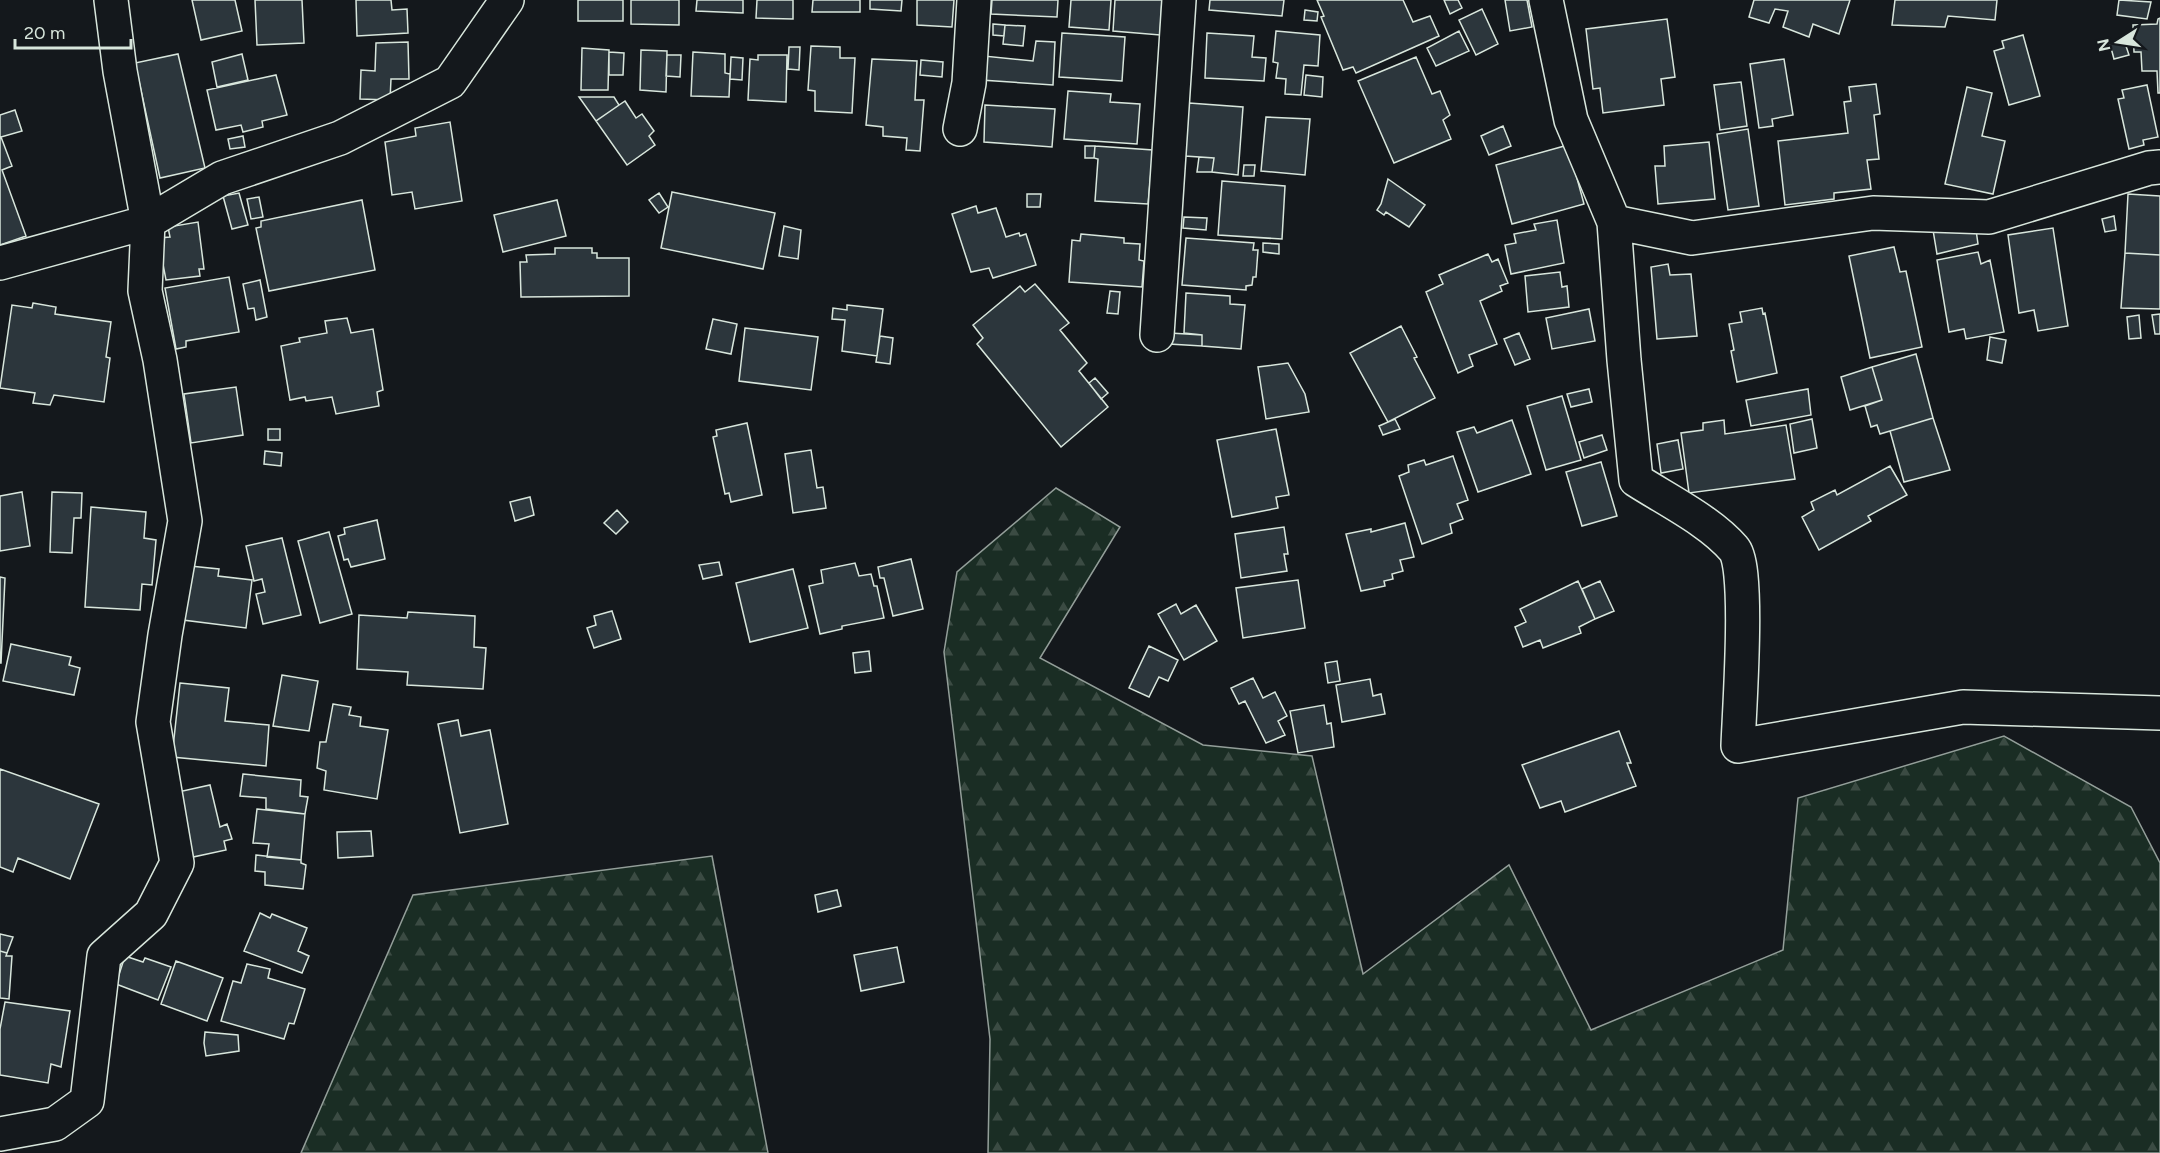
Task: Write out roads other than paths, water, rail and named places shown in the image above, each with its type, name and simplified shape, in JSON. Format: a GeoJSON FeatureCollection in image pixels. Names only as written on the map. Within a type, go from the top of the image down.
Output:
{"type":"FeatureCollection","features":[{"type":"Feature","properties":{"kind":"street"},"geometry":{"type":"LineString","coordinates":[[0,1134],[55,1124],[87,1101],[104,956],[151,914],[177,863],[153,722],[165,635],[185,521],[160,360],[145,291],[148,222],[120,71],[111,0]]}},
{"type":"Feature","properties":{"kind":"street"},"geometry":{"type":"LineString","coordinates":[[0,263],[148,222],[222,178],[340,138],[450,82],[507,0]]}},
{"type":"Feature","properties":{"kind":"street"},"geometry":{"type":"LineString","coordinates":[[960,129],[969,83],[974,0]]}},
{"type":"Feature","properties":{"kind":"street"},"geometry":{"type":"LineString","coordinates":[[1157,335],[1179,0]]}},
{"type":"Feature","properties":{"kind":"street"},"geometry":{"type":"LineString","coordinates":[[1546,0],[1571,120],[1614,222],[1636,480],[1713,529],[1736,551],[1743,593],[1738,746],[1963,707],[2160,712]]}},
{"type":"Feature","properties":{"kind":"street"},"geometry":{"type":"LineString","coordinates":[[1614,222],[1692,238],[1873,213],[1989,217],[2149,168],[2160,167]]}}]}
